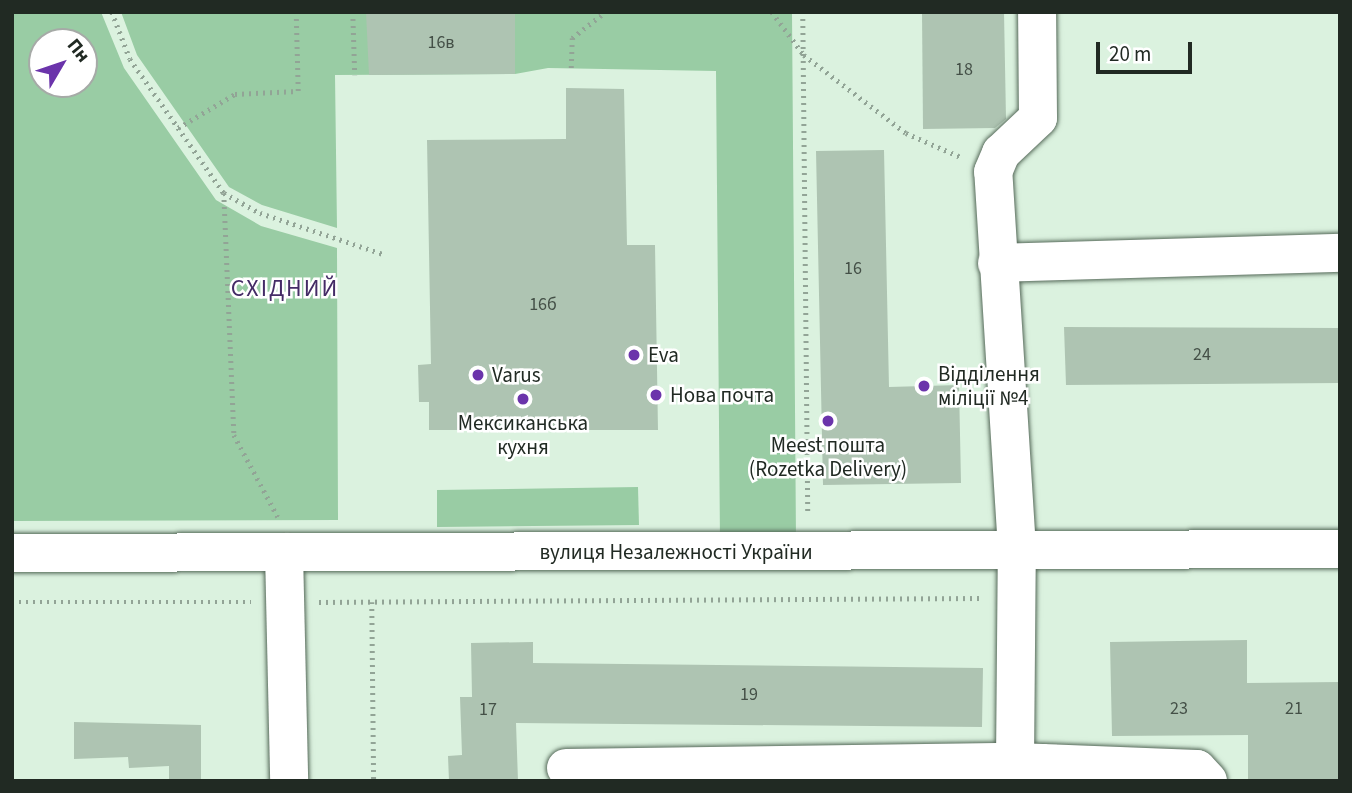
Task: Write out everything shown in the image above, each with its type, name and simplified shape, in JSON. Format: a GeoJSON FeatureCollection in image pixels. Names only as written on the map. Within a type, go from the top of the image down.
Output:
{"type":"FeatureCollection","features":[{"type":"Feature","properties":{"kind":"street"},"geometry":{"type":"LineString","coordinates":[[1033,768],[1015,598],[1017,549],[993,172],[1001,153],[1038,118],[1037,12]]}},
{"type":"Feature","properties":{"kind":"street"},"geometry":{"type":"LineString","coordinates":[[997,263],[1340,253]]}},
{"type":"Feature","properties":{"kind":"street"},"geometry":{"type":"LineString","coordinates":[[284,540],[289,781]]}},
{"type":"Feature","properties":{"kind":"street","name":"вулиця Незалежності України"},"geometry":{"type":"LineString","coordinates":[[12,553],[284,540],[809,552],[1340,549]]}},
{"type":"Feature","properties":{"kind":"street"},"geometry":{"type":"LineString","coordinates":[[566,768],[1197,769],[1208,781]]}},
{"type":"Feature","properties":{"kind":"path"},"geometry":{"type":"LineString","coordinates":[[112,12],[130,59],[224,192],[260,213],[383,254]]}},
{"type":"Feature","properties":{"kind":"path"},"geometry":{"type":"LineString","coordinates":[[178,128],[235,94],[298,91],[296,12]]}},
{"type":"Feature","properties":{"kind":"path"},"geometry":{"type":"LineString","coordinates":[[353,12],[355,75]]}},
{"type":"Feature","properties":{"kind":"path"},"geometry":{"type":"LineString","coordinates":[[571,68],[572,38],[605,12]]}},
{"type":"Feature","properties":{"kind":"path"},"geometry":{"type":"LineString","coordinates":[[772,12],[804,55],[906,133],[993,172]]}},
{"type":"Feature","properties":{"kind":"path"},"geometry":{"type":"LineString","coordinates":[[803,12],[809,552]]}},
{"type":"Feature","properties":{"kind":"path"},"geometry":{"type":"LineString","coordinates":[[224,192],[234,435],[284,540]]}},
{"type":"Feature","properties":{"kind":"path"},"geometry":{"type":"LineString","coordinates":[[12,601],[1015,598]]}},
{"type":"Feature","properties":{"kind":"path"},"geometry":{"type":"LineString","coordinates":[[372,602],[374,781]]}},
{"type":"Feature","properties":{"kind":"green space"},"geometry":{"type":"Polygon","coordinates":[[[12,12],[101,12],[124,68],[216,200],[261,226],[337,248],[338,520],[12,521],[12,12]]]}},
{"type":"Feature","properties":{"kind":"green space"},"geometry":{"type":"Polygon","coordinates":[[[121,12],[792,12],[796,540],[720,542],[716,71],[548,68],[515,74],[335,75],[337,228],[262,205],[229,187],[137,55],[121,12]]]}},
{"type":"Feature","properties":{"kind":"green space"},"geometry":{"type":"Polygon","coordinates":[[[638,487],[639,525],[437,527],[437,490],[638,487]]]}},
{"type":"Feature","properties":{"kind":"building"},"geometry":{"type":"Polygon","coordinates":[[[366,12],[515,12],[515,74],[369,75],[366,12]]]}},
{"type":"Feature","properties":{"kind":"building"},"geometry":{"type":"Polygon","coordinates":[[[922,12],[1004,12],[1006,119],[995,128],[923,129],[922,12]]]}},
{"type":"Feature","properties":{"kind":"building"},"geometry":{"type":"Polygon","coordinates":[[[566,88],[624,89],[627,245],[655,245],[658,430],[429,430],[429,402],[419,402],[418,365],[431,364],[427,140],[566,139],[566,88]]]}},
{"type":"Feature","properties":{"kind":"building"},"geometry":{"type":"Polygon","coordinates":[[[884,150],[889,387],[959,385],[961,483],[823,485],[816,151],[884,150]]]}},
{"type":"Feature","properties":{"kind":"building"},"geometry":{"type":"Polygon","coordinates":[[[1064,327],[1340,328],[1340,383],[1066,385],[1064,327]]]}},
{"type":"Feature","properties":{"kind":"building"},"geometry":{"type":"Polygon","coordinates":[[[1247,640],[1247,683],[1340,682],[1340,781],[1248,781],[1248,735],[1112,736],[1110,642],[1247,640]]]}},
{"type":"Feature","properties":{"kind":"building"},"geometry":{"type":"Polygon","coordinates":[[[533,642],[533,663],[983,668],[982,727],[516,723],[518,781],[449,781],[448,756],[462,755],[460,697],[472,697],[471,643],[533,642]]]}},
{"type":"Feature","properties":{"kind":"building"},"geometry":{"type":"Polygon","coordinates":[[[74,722],[201,725],[201,781],[169,781],[169,766],[129,768],[128,757],[74,759],[74,722]]]}},
{"type":"Feature","properties":{"kind":"place","name":"Eva"},"geometry":{"type":"Point","coordinates":[634,355]}},
{"type":"Feature","properties":{"kind":"place","name":"Varus"},"geometry":{"type":"Point","coordinates":[478,375]}},
{"type":"Feature","properties":{"kind":"place","name":"Відділення міліції №4"},"geometry":{"type":"Point","coordinates":[924,386]}},
{"type":"Feature","properties":{"kind":"place","name":"Нова почта"},"geometry":{"type":"Point","coordinates":[656,395]}},
{"type":"Feature","properties":{"kind":"place","name":"Мексиканська кухня"},"geometry":{"type":"Point","coordinates":[523,399]}},
{"type":"Feature","properties":{"kind":"place","name":"Meest пошта (Rozetka Delivery)"},"geometry":{"type":"Point","coordinates":[828,421]}},
{"type":"Feature","properties":{"kind":"district","name":"СХІДНИЙ"},"geometry":{"type":"Point","coordinates":[285,289]}}]}
